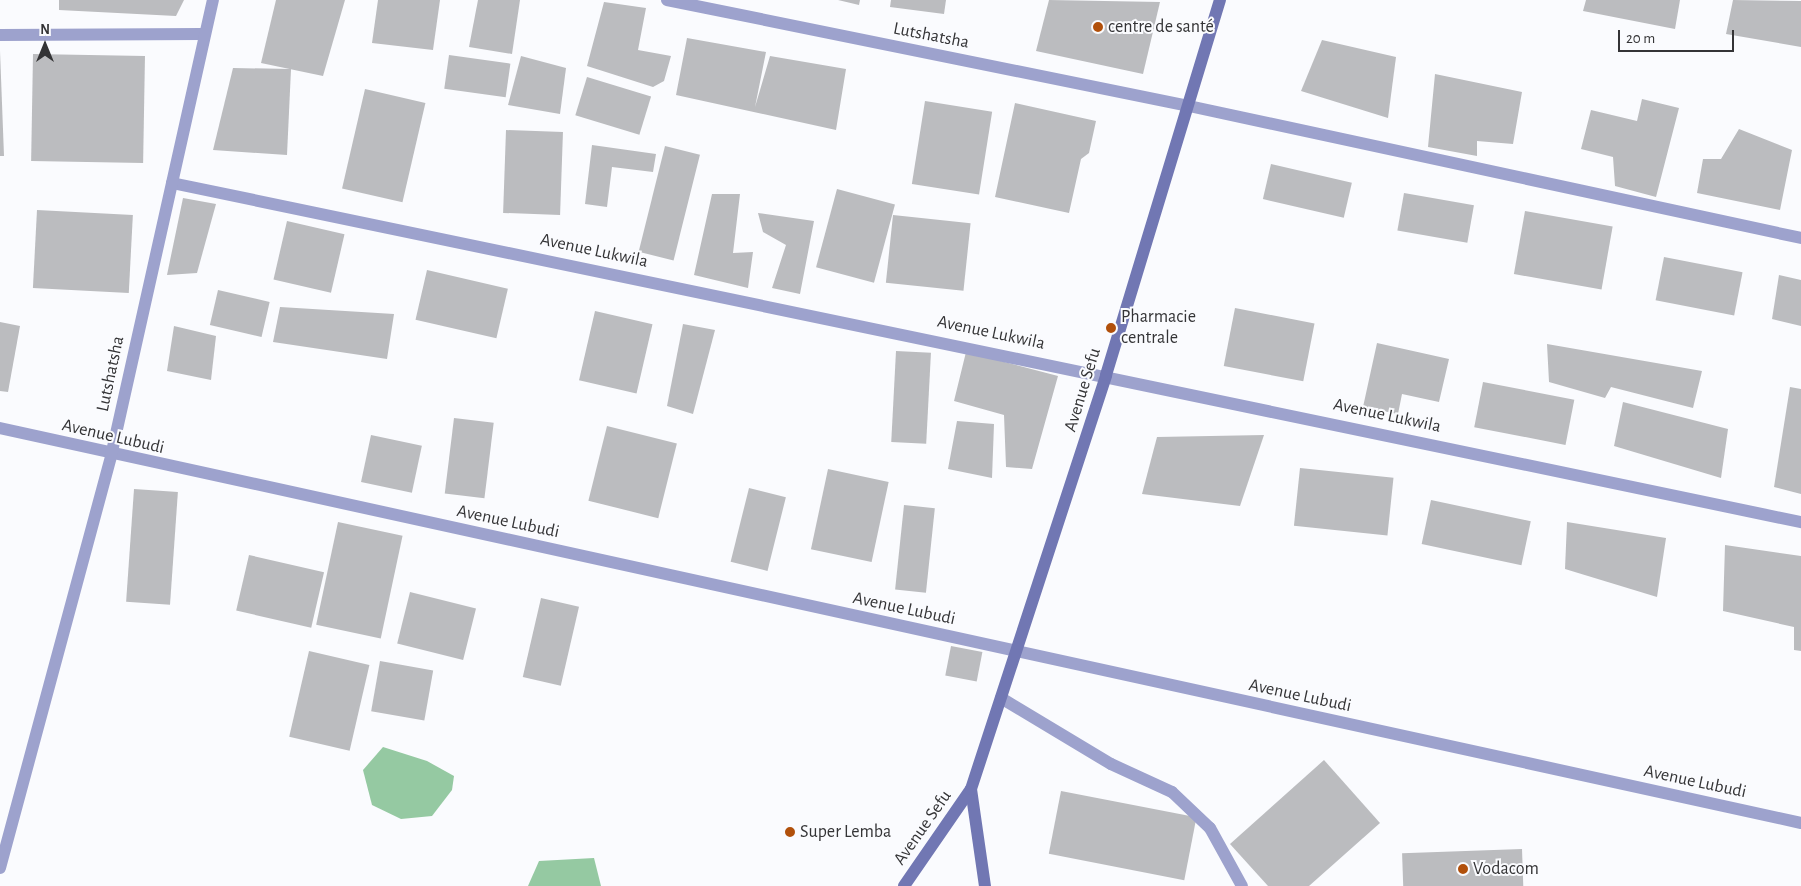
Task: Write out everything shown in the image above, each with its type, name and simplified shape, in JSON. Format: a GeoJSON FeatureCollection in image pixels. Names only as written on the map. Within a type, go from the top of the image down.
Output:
{"type":"FeatureCollection","features":[{"type":"Feature","properties":{"kind":"main road","name":"Avenue Sefu"},"geometry":{"type":"LineString","coordinates":[[904,886],[972,789],[1018,652],[1106,375],[1220,0]]}},
{"type":"Feature","properties":{"kind":"main road","name":"Avenue Sefu"},"geometry":{"type":"LineString","coordinates":[[972,789],[985,886]]}},
{"type":"Feature","properties":{"kind":"street","name":"Lutshatsha"},"geometry":{"type":"LineString","coordinates":[[0,868],[111,456],[172,182],[202,34],[213,0]]}},
{"type":"Feature","properties":{"kind":"street","name":"Lutshatsha"},"geometry":{"type":"LineString","coordinates":[[667,0],[1189,106],[1801,238]]}},
{"type":"Feature","properties":{"kind":"street"},"geometry":{"type":"LineString","coordinates":[[0,35],[202,34]]}},
{"type":"Feature","properties":{"kind":"street","name":"Avenue Lukwila"},"geometry":{"type":"LineString","coordinates":[[172,182],[1106,375],[1801,522]]}},
{"type":"Feature","properties":{"kind":"street","name":"Avenue Lubudi"},"geometry":{"type":"LineString","coordinates":[[0,428],[111,456],[1801,823]]}},
{"type":"Feature","properties":{"kind":"street"},"geometry":{"type":"LineString","coordinates":[[1001,698],[1111,764],[1172,792],[1210,828],[1242,886]]}},
{"type":"Feature","properties":{"kind":"green space"},"geometry":{"type":"Polygon","coordinates":[[[383,747],[427,761],[454,776],[452,790],[432,816],[401,819],[372,805],[363,770],[383,747]]]}},
{"type":"Feature","properties":{"kind":"green space"},"geometry":{"type":"Polygon","coordinates":[[[594,858],[601,886],[528,886],[539,861],[594,858]]]}},
{"type":"Feature","properties":{"kind":"building"},"geometry":{"type":"Polygon","coordinates":[[[59,0],[184,0],[176,16],[59,10],[59,0]]]}},
{"type":"Feature","properties":{"kind":"building"},"geometry":{"type":"Polygon","coordinates":[[[276,0],[345,0],[323,76],[261,63],[276,0]]]}},
{"type":"Feature","properties":{"kind":"building"},"geometry":{"type":"Polygon","coordinates":[[[378,0],[440,0],[433,50],[372,43],[378,0]]]}},
{"type":"Feature","properties":{"kind":"building"},"geometry":{"type":"Polygon","coordinates":[[[478,0],[520,0],[512,54],[469,47],[478,0]]]}},
{"type":"Feature","properties":{"kind":"building"},"geometry":{"type":"Polygon","coordinates":[[[838,0],[860,0],[859,5],[838,0]]]}},
{"type":"Feature","properties":{"kind":"building"},"geometry":{"type":"Polygon","coordinates":[[[891,0],[946,0],[944,14],[890,7],[891,0]]]}},
{"type":"Feature","properties":{"kind":"building","name":"centre de santé"},"geometry":{"type":"Polygon","coordinates":[[[1049,0],[1160,2],[1143,74],[1036,51],[1049,0]]]}},
{"type":"Feature","properties":{"kind":"building"},"geometry":{"type":"Polygon","coordinates":[[[1586,0],[1680,0],[1675,29],[1583,11],[1586,0]]]}},
{"type":"Feature","properties":{"kind":"building"},"geometry":{"type":"Polygon","coordinates":[[[1733,0],[1801,1],[1801,47],[1726,34],[1733,0]]]}},
{"type":"Feature","properties":{"kind":"building"},"geometry":{"type":"Polygon","coordinates":[[[604,2],[646,8],[638,50],[671,56],[664,81],[653,87],[587,66],[604,2]]]}},
{"type":"Feature","properties":{"kind":"building"},"geometry":{"type":"Polygon","coordinates":[[[687,38],[766,52],[755,107],[770,56],[846,69],[836,130],[676,95],[687,38]]]}},
{"type":"Feature","properties":{"kind":"building"},"geometry":{"type":"Polygon","coordinates":[[[1322,40],[1396,57],[1388,118],[1301,91],[1322,40]]]}},
{"type":"Feature","properties":{"kind":"building"},"geometry":{"type":"Polygon","coordinates":[[[0,51],[4,156],[0,156],[0,51]]]}},
{"type":"Feature","properties":{"kind":"building"},"geometry":{"type":"Polygon","coordinates":[[[33,54],[145,56],[143,163],[31,161],[33,54]]]}},
{"type":"Feature","properties":{"kind":"building"},"geometry":{"type":"Polygon","coordinates":[[[449,55],[510,64],[506,97],[444,89],[449,55]]]}},
{"type":"Feature","properties":{"kind":"building"},"geometry":{"type":"Polygon","coordinates":[[[521,56],[566,68],[560,114],[508,105],[521,56]]]}},
{"type":"Feature","properties":{"kind":"building"},"geometry":{"type":"Polygon","coordinates":[[[233,68],[291,69],[287,155],[213,150],[233,68]]]}},
{"type":"Feature","properties":{"kind":"building"},"geometry":{"type":"Polygon","coordinates":[[[1435,74],[1522,92],[1513,144],[1477,141],[1477,156],[1428,147],[1435,74]]]}},
{"type":"Feature","properties":{"kind":"building"},"geometry":{"type":"Polygon","coordinates":[[[587,77],[651,97],[639,135],[575,115],[587,77]]]}},
{"type":"Feature","properties":{"kind":"building"},"geometry":{"type":"Polygon","coordinates":[[[365,89],[425,103],[402,202],[342,188],[365,89]]]}},
{"type":"Feature","properties":{"kind":"building"},"geometry":{"type":"Polygon","coordinates":[[[1642,99],[1679,108],[1656,197],[1615,186],[1613,157],[1581,149],[1591,110],[1637,121],[1642,99]]]}},
{"type":"Feature","properties":{"kind":"building"},"geometry":{"type":"Polygon","coordinates":[[[925,101],[992,112],[979,195],[912,184],[925,101]]]}},
{"type":"Feature","properties":{"kind":"building"},"geometry":{"type":"Polygon","coordinates":[[[1015,103],[1096,121],[1089,153],[1081,159],[1069,213],[995,197],[1015,103]]]}},
{"type":"Feature","properties":{"kind":"building"},"geometry":{"type":"Polygon","coordinates":[[[1739,129],[1792,150],[1780,210],[1697,193],[1703,159],[1721,159],[1739,129]]]}},
{"type":"Feature","properties":{"kind":"building"},"geometry":{"type":"Polygon","coordinates":[[[506,130],[563,132],[560,215],[503,213],[506,130]]]}},
{"type":"Feature","properties":{"kind":"building"},"geometry":{"type":"Polygon","coordinates":[[[592,145],[656,154],[653,172],[612,167],[607,207],[585,204],[592,145]]]}},
{"type":"Feature","properties":{"kind":"building"},"geometry":{"type":"Polygon","coordinates":[[[665,146],[700,155],[674,260],[639,252],[665,146]]]}},
{"type":"Feature","properties":{"kind":"building"},"geometry":{"type":"Polygon","coordinates":[[[1271,164],[1352,183],[1344,218],[1263,199],[1271,164]]]}},
{"type":"Feature","properties":{"kind":"building"},"geometry":{"type":"Polygon","coordinates":[[[837,189],[895,205],[874,283],[816,267],[837,189]]]}},
{"type":"Feature","properties":{"kind":"building"},"geometry":{"type":"Polygon","coordinates":[[[1404,193],[1474,205],[1467,243],[1397,230],[1404,193]]]}},
{"type":"Feature","properties":{"kind":"building"},"geometry":{"type":"Polygon","coordinates":[[[712,194],[740,194],[733,253],[753,252],[748,288],[694,275],[712,194]]]}},
{"type":"Feature","properties":{"kind":"building"},"geometry":{"type":"Polygon","coordinates":[[[183,198],[216,204],[197,273],[167,275],[183,198]]]}},
{"type":"Feature","properties":{"kind":"building"},"geometry":{"type":"Polygon","coordinates":[[[37,210],[133,215],[129,293],[33,288],[37,210]]]}},
{"type":"Feature","properties":{"kind":"building"},"geometry":{"type":"Polygon","coordinates":[[[1525,211],[1613,226],[1602,289],[1514,274],[1525,211]]]}},
{"type":"Feature","properties":{"kind":"building"},"geometry":{"type":"Polygon","coordinates":[[[758,213],[814,221],[800,294],[772,288],[786,245],[763,232],[758,213]]]}},
{"type":"Feature","properties":{"kind":"building"},"geometry":{"type":"Polygon","coordinates":[[[893,215],[971,223],[963,291],[886,283],[893,215]]]}},
{"type":"Feature","properties":{"kind":"building"},"geometry":{"type":"Polygon","coordinates":[[[287,221],[344,234],[331,293],[274,279],[287,221]]]}},
{"type":"Feature","properties":{"kind":"building"},"geometry":{"type":"Polygon","coordinates":[[[1664,257],[1743,272],[1734,315],[1656,300],[1664,257]]]}},
{"type":"Feature","properties":{"kind":"building"},"geometry":{"type":"Polygon","coordinates":[[[427,270],[508,289],[496,338],[416,320],[427,270]]]}},
{"type":"Feature","properties":{"kind":"building"},"geometry":{"type":"Polygon","coordinates":[[[1779,275],[1801,280],[1801,326],[1772,319],[1779,275]]]}},
{"type":"Feature","properties":{"kind":"building"},"geometry":{"type":"Polygon","coordinates":[[[218,290],[270,302],[262,337],[210,325],[218,290]]]}},
{"type":"Feature","properties":{"kind":"building"},"geometry":{"type":"Polygon","coordinates":[[[280,307],[394,314],[387,359],[273,342],[280,307]]]}},
{"type":"Feature","properties":{"kind":"building"},"geometry":{"type":"Polygon","coordinates":[[[1235,308],[1315,323],[1303,381],[1224,366],[1235,308]]]}},
{"type":"Feature","properties":{"kind":"building"},"geometry":{"type":"Polygon","coordinates":[[[595,311],[652,324],[637,393],[579,380],[595,311]]]}},
{"type":"Feature","properties":{"kind":"building"},"geometry":{"type":"Polygon","coordinates":[[[0,322],[20,326],[8,392],[0,391],[0,322]]]}},
{"type":"Feature","properties":{"kind":"building"},"geometry":{"type":"Polygon","coordinates":[[[683,324],[715,330],[693,414],[667,406],[683,324]]]}},
{"type":"Feature","properties":{"kind":"building"},"geometry":{"type":"Polygon","coordinates":[[[174,326],[216,336],[211,380],[167,371],[174,326]]]}},
{"type":"Feature","properties":{"kind":"building"},"geometry":{"type":"Polygon","coordinates":[[[1377,343],[1449,359],[1439,402],[1402,394],[1398,414],[1363,407],[1377,343]]]}},
{"type":"Feature","properties":{"kind":"building"},"geometry":{"type":"Polygon","coordinates":[[[1547,344],[1702,371],[1693,408],[1611,387],[1605,398],[1549,382],[1547,344]]]}},
{"type":"Feature","properties":{"kind":"building"},"geometry":{"type":"Polygon","coordinates":[[[896,351],[931,353],[926,444],[891,442],[896,351]]]}},
{"type":"Feature","properties":{"kind":"building"},"geometry":{"type":"Polygon","coordinates":[[[966,352],[1058,376],[1032,469],[1006,467],[1004,415],[954,401],[966,352]]]}},
{"type":"Feature","properties":{"kind":"building"},"geometry":{"type":"Polygon","coordinates":[[[1483,382],[1574,400],[1566,445],[1474,427],[1483,382]]]}},
{"type":"Feature","properties":{"kind":"building"},"geometry":{"type":"Polygon","coordinates":[[[1790,387],[1801,389],[1801,494],[1774,487],[1790,387]]]}},
{"type":"Feature","properties":{"kind":"building"},"geometry":{"type":"Polygon","coordinates":[[[1623,402],[1728,429],[1721,478],[1614,446],[1623,402]]]}},
{"type":"Feature","properties":{"kind":"building"},"geometry":{"type":"Polygon","coordinates":[[[454,418],[494,423],[484,498],[445,493],[454,418]]]}},
{"type":"Feature","properties":{"kind":"building"},"geometry":{"type":"Polygon","coordinates":[[[957,421],[994,424],[992,478],[948,469],[957,421]]]}},
{"type":"Feature","properties":{"kind":"building"},"geometry":{"type":"Polygon","coordinates":[[[607,426],[677,443],[658,518],[588,501],[607,426]]]}},
{"type":"Feature","properties":{"kind":"building"},"geometry":{"type":"Polygon","coordinates":[[[371,435],[422,446],[412,493],[361,482],[371,435]]]}},
{"type":"Feature","properties":{"kind":"building"},"geometry":{"type":"Polygon","coordinates":[[[1264,435],[1240,506],[1142,494],[1157,437],[1264,435]]]}},
{"type":"Feature","properties":{"kind":"building"},"geometry":{"type":"Polygon","coordinates":[[[1300,468],[1393,478],[1387,536],[1294,526],[1300,468]]]}},
{"type":"Feature","properties":{"kind":"building"},"geometry":{"type":"Polygon","coordinates":[[[828,469],[889,482],[872,562],[811,549],[828,469]]]}},
{"type":"Feature","properties":{"kind":"building"},"geometry":{"type":"Polygon","coordinates":[[[749,488],[786,497],[767,571],[731,562],[749,488]]]}},
{"type":"Feature","properties":{"kind":"building"},"geometry":{"type":"Polygon","coordinates":[[[134,489],[178,492],[170,605],[126,602],[134,489]]]}},
{"type":"Feature","properties":{"kind":"building"},"geometry":{"type":"Polygon","coordinates":[[[1431,500],[1531,521],[1521,565],[1422,544],[1431,500]]]}},
{"type":"Feature","properties":{"kind":"building"},"geometry":{"type":"Polygon","coordinates":[[[904,505],[935,508],[926,593],[895,590],[904,505]]]}},
{"type":"Feature","properties":{"kind":"building"},"geometry":{"type":"Polygon","coordinates":[[[338,522],[403,536],[381,638],[316,625],[338,522]]]}},
{"type":"Feature","properties":{"kind":"building"},"geometry":{"type":"Polygon","coordinates":[[[1567,522],[1666,538],[1657,597],[1565,569],[1567,522]]]}},
{"type":"Feature","properties":{"kind":"building"},"geometry":{"type":"Polygon","coordinates":[[[1725,545],[1801,556],[1801,651],[1794,650],[1794,627],[1723,611],[1725,545]]]}},
{"type":"Feature","properties":{"kind":"building"},"geometry":{"type":"Polygon","coordinates":[[[249,555],[324,572],[311,628],[236,611],[249,555]]]}},
{"type":"Feature","properties":{"kind":"building"},"geometry":{"type":"Polygon","coordinates":[[[410,592],[476,608],[463,660],[397,643],[410,592]]]}},
{"type":"Feature","properties":{"kind":"building"},"geometry":{"type":"Polygon","coordinates":[[[541,598],[579,607],[561,686],[523,677],[541,598]]]}},
{"type":"Feature","properties":{"kind":"building"},"geometry":{"type":"Polygon","coordinates":[[[951,646],[982,652],[977,682],[945,675],[951,646]]]}},
{"type":"Feature","properties":{"kind":"building"},"geometry":{"type":"Polygon","coordinates":[[[309,651],[369,665],[350,751],[289,737],[309,651]]]}},
{"type":"Feature","properties":{"kind":"building"},"geometry":{"type":"Polygon","coordinates":[[[380,661],[433,670],[424,721],[371,711],[380,661]]]}},
{"type":"Feature","properties":{"kind":"building"},"geometry":{"type":"Polygon","coordinates":[[[1324,760],[1380,823],[1309,886],[1268,886],[1230,844],[1324,760]]]}},
{"type":"Feature","properties":{"kind":"building"},"geometry":{"type":"Polygon","coordinates":[[[1061,791],[1196,817],[1184,880],[1049,854],[1061,791]]]}},
{"type":"Feature","properties":{"kind":"building","name":"Vodacom"},"geometry":{"type":"Polygon","coordinates":[[[1522,849],[1523,886],[1403,886],[1402,853],[1522,849]]]}},
{"type":"Feature","properties":{"kind":"place","name":"centre de santé"},"geometry":{"type":"Point","coordinates":[1098,27]}},
{"type":"Feature","properties":{"kind":"place","name":"Pharmacie centrale"},"geometry":{"type":"Point","coordinates":[1111,328]}},
{"type":"Feature","properties":{"kind":"place","name":"Super Lemba"},"geometry":{"type":"Point","coordinates":[790,832]}},
{"type":"Feature","properties":{"kind":"place","name":"Vodacom"},"geometry":{"type":"Point","coordinates":[1463,869]}}]}
